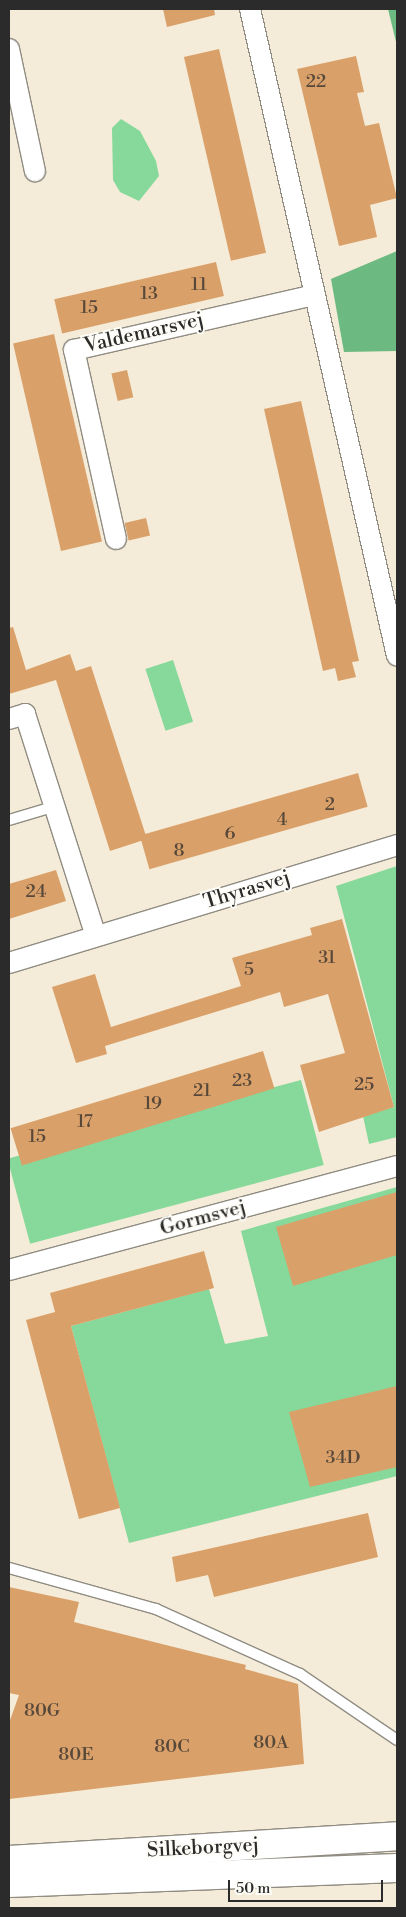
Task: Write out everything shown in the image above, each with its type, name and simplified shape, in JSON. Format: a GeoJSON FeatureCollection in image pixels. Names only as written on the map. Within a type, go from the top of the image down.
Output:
{"type":"FeatureCollection","features":[{"type":"Feature","properties":{"kind":"main road","name":"Silkeborgvej"},"geometry":{"type":"LineString","coordinates":[[9,1860],[397,1836]]}},
{"type":"Feature","properties":{"kind":"main road","name":"Silkeborgvej"},"geometry":{"type":"LineString","coordinates":[[9,1883],[397,1868]]}},
{"type":"Feature","properties":{"kind":"main road","name":"Silkeborgvej"},"geometry":{"type":"LineString","coordinates":[[9,1898],[140,1877]]}},
{"type":"Feature","properties":{"kind":"street"},"geometry":{"type":"LineString","coordinates":[[250,9],[397,656]]}},
{"type":"Feature","properties":{"kind":"street"},"geometry":{"type":"LineString","coordinates":[[9,49],[35,171]]}},
{"type":"Feature","properties":{"kind":"street","name":"Valdemarsvej"},"geometry":{"type":"LineString","coordinates":[[116,539],[74,350],[315,294]]}},
{"type":"Feature","properties":{"kind":"street"},"geometry":{"type":"LineString","coordinates":[[9,719],[25,714],[56,806],[96,936]]}},
{"type":"Feature","properties":{"kind":"street","name":"Thyrasvej"},"geometry":{"type":"LineString","coordinates":[[9,963],[397,845]]}},
{"type":"Feature","properties":{"kind":"street","name":"Gormsvej"},"geometry":{"type":"LineString","coordinates":[[9,1270],[397,1166]]}},
{"type":"Feature","properties":{"kind":"lane"},"geometry":{"type":"LineString","coordinates":[[9,820],[56,806]]}},
{"type":"Feature","properties":{"kind":"lane"},"geometry":{"type":"LineString","coordinates":[[9,1568],[156,1609],[300,1674],[397,1740]]}},
{"type":"Feature","properties":{"kind":"green space"},"geometry":{"type":"Polygon","coordinates":[[[388,9],[397,9],[397,46],[388,9]]]}},
{"type":"Feature","properties":{"kind":"green space"},"geometry":{"type":"Polygon","coordinates":[[[121,119],[140,131],[156,161],[159,176],[139,201],[120,192],[113,180],[112,128],[121,119]]]}},
{"type":"Feature","properties":{"kind":"green space"},"geometry":{"type":"Polygon","coordinates":[[[397,251],[397,351],[344,352],[331,279],[397,251]]]}},
{"type":"Feature","properties":{"kind":"green space"},"geometry":{"type":"Polygon","coordinates":[[[173,660],[193,722],[166,731],[145,669],[173,660]]]}},
{"type":"Feature","properties":{"kind":"green space"},"geometry":{"type":"Polygon","coordinates":[[[397,866],[397,1137],[369,1144],[363,1116],[394,1107],[336,886],[397,866]]]}},
{"type":"Feature","properties":{"kind":"green space"},"geometry":{"type":"Polygon","coordinates":[[[301,1080],[324,1165],[30,1244],[9,1165],[9,1158],[301,1080]]]}},
{"type":"Feature","properties":{"kind":"green space"},"geometry":{"type":"Polygon","coordinates":[[[397,1187],[397,1476],[129,1543],[71,1326],[209,1289],[225,1344],[268,1336],[241,1231],[397,1187]]]}},
{"type":"Feature","properties":{"kind":"building"},"geometry":{"type":"Polygon","coordinates":[[[163,9],[214,9],[215,15],[167,27],[163,9]]]}},
{"type":"Feature","properties":{"kind":"building"},"geometry":{"type":"Polygon","coordinates":[[[219,49],[266,253],[231,261],[184,57],[219,49]]]}},
{"type":"Feature","properties":{"kind":"building"},"geometry":{"type":"Polygon","coordinates":[[[356,56],[364,92],[357,93],[365,126],[379,123],[397,198],[370,205],[377,237],[339,246],[297,69],[356,56]]]}},
{"type":"Feature","properties":{"kind":"building"},"geometry":{"type":"Polygon","coordinates":[[[216,262],[224,296],[62,333],[54,299],[216,262]]]}},
{"type":"Feature","properties":{"kind":"building"},"geometry":{"type":"Polygon","coordinates":[[[54,334],[102,542],[61,551],[13,343],[54,334]]]}},
{"type":"Feature","properties":{"kind":"building"},"geometry":{"type":"Polygon","coordinates":[[[127,370],[133,397],[118,401],[111,374],[127,370]]]}},
{"type":"Feature","properties":{"kind":"building"},"geometry":{"type":"Polygon","coordinates":[[[301,401],[359,661],[352,662],[356,677],[338,681],[335,668],[323,671],[264,409],[301,401]]]}},
{"type":"Feature","properties":{"kind":"building"},"geometry":{"type":"Polygon","coordinates":[[[146,518],[150,536],[129,540],[125,523],[146,518]]]}},
{"type":"Feature","properties":{"kind":"building"},"geometry":{"type":"Polygon","coordinates":[[[13,627],[26,670],[70,654],[76,671],[91,666],[147,839],[110,851],[56,680],[9,694],[9,628],[13,627]]]}},
{"type":"Feature","properties":{"kind":"building"},"geometry":{"type":"Polygon","coordinates":[[[358,773],[368,807],[149,869],[140,836],[358,773]]]}},
{"type":"Feature","properties":{"kind":"building"},"geometry":{"type":"Polygon","coordinates":[[[56,870],[66,901],[9,919],[9,884],[56,870]]]}},
{"type":"Feature","properties":{"kind":"building"},"geometry":{"type":"Polygon","coordinates":[[[342,919],[394,1107],[319,1132],[300,1065],[345,1053],[328,994],[284,1007],[280,992],[105,1046],[107,1054],[76,1063],[52,987],[95,974],[111,1027],[241,986],[232,958],[312,935],[310,928],[342,919]]]}},
{"type":"Feature","properties":{"kind":"building"},"geometry":{"type":"Polygon","coordinates":[[[263,1051],[274,1088],[22,1165],[11,1128],[263,1051]]]}},
{"type":"Feature","properties":{"kind":"building"},"geometry":{"type":"Polygon","coordinates":[[[397,1192],[397,1255],[293,1286],[276,1227],[397,1192]]]}},
{"type":"Feature","properties":{"kind":"building"},"geometry":{"type":"Polygon","coordinates":[[[204,1251],[214,1288],[71,1326],[120,1508],[79,1519],[26,1320],[55,1312],[50,1293],[204,1251]]]}},
{"type":"Feature","properties":{"kind":"building"},"geometry":{"type":"Polygon","coordinates":[[[397,1386],[397,1467],[310,1487],[289,1412],[397,1386]]]}},
{"type":"Feature","properties":{"kind":"building"},"geometry":{"type":"Polygon","coordinates":[[[368,1513],[378,1557],[214,1597],[208,1575],[176,1582],[172,1557],[368,1513]]]}},
{"type":"Feature","properties":{"kind":"building"},"geometry":{"type":"Polygon","coordinates":[[[9,1587],[79,1602],[74,1622],[246,1665],[245,1669],[298,1684],[304,1764],[9,1799],[9,1723],[19,1695],[9,1693],[9,1587]]]}}]}
